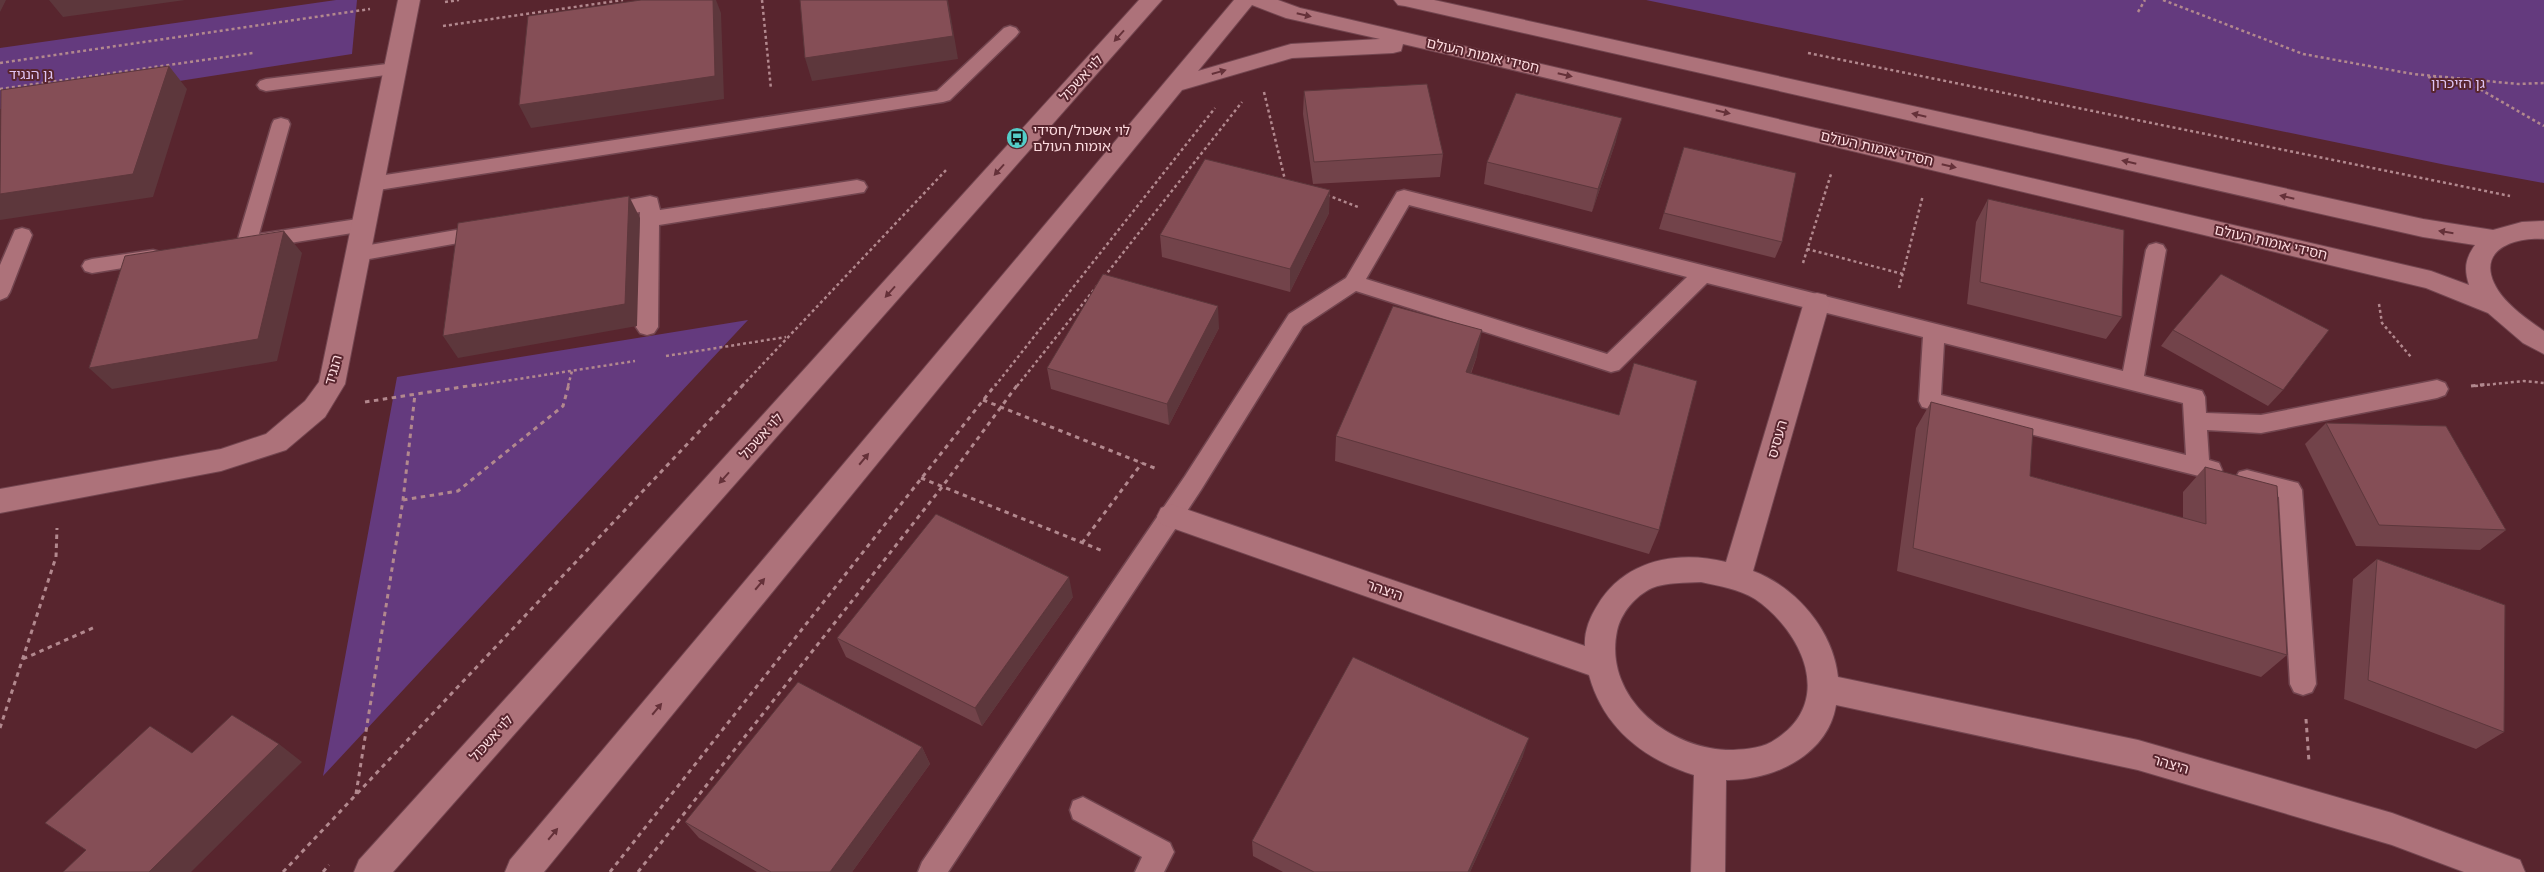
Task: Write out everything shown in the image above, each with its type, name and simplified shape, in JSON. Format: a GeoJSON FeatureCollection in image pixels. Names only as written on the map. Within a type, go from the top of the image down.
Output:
{"type":"FeatureCollection","features":[{"type":"Feature","properties":{"kind":"street","name":"הנגיד"},"geometry":{"type":"LineString","coordinates":[[0,501],[222,460],[276,442],[315,409],[332,384],[409,0]]}},
{"type":"Feature","properties":{"kind":"street","name":"לוי אשכול"},"geometry":{"type":"LineString","coordinates":[[371,872],[1151,0]]}},
{"type":"Feature","properties":{"kind":"street"},"geometry":{"type":"LineString","coordinates":[[522,872],[1245,0]]}},
{"type":"Feature","properties":{"kind":"street","name":"חסידי אומות העולם"},"geometry":{"type":"LineString","coordinates":[[1258,0],[1294,13],[1446,47],[2431,280],[2494,305]]}},
{"type":"Feature","properties":{"kind":"street"},"geometry":{"type":"LineString","coordinates":[[1405,0],[2423,228],[2494,239],[2513,232],[2544,230]]}},
{"type":"Feature","properties":{"kind":"street"},"geometry":{"type":"LineString","coordinates":[[1451,0],[1475,15]]}},
{"type":"Feature","properties":{"kind":"street"},"geometry":{"type":"LineString","coordinates":[[1172,86],[1291,51],[1362,46],[1446,47]]}},
{"type":"Feature","properties":{"kind":"street","name":"חסידי אומות העולם"},"geometry":{"type":"LineString","coordinates":[[2494,239],[2482,250],[2477,265],[2480,282],[2494,305],[2517,327],[2544,344]]}},
{"type":"Feature","properties":{"kind":"street","name":"העסיס"},"geometry":{"type":"LineString","coordinates":[[1736,576],[1805,299]]}},
{"type":"Feature","properties":{"kind":"street","name":"היצהר"},"geometry":{"type":"LineString","coordinates":[[1171,516],[1600,665]]}},
{"type":"Feature","properties":{"kind":"street"},"geometry":{"type":"LineString","coordinates":[[1701,569],[1736,576],[1765,590],[1789,610],[1809,634],[1821,661],[1824,688],[1818,716],[1802,740],[1776,757],[1745,765],[1710,764],[1678,755],[1649,739],[1626,716],[1609,691],[1600,665],[1600,632],[1613,605],[1635,583],[1666,571],[1701,569]]}},
{"type":"Feature","properties":{"kind":"street","name":"היצהר"},"geometry":{"type":"LineString","coordinates":[[1824,688],[2138,755],[2392,829],[2508,872]]}},
{"type":"Feature","properties":{"kind":"street"},"geometry":{"type":"LineString","coordinates":[[1708,872],[1710,764]]}},
{"type":"Feature","properties":{"kind":"lane"},"geometry":{"type":"LineString","coordinates":[[372,184],[943,96],[1010,32]]}},
{"type":"Feature","properties":{"kind":"lane"},"geometry":{"type":"LineString","coordinates":[[266,85],[395,69]]}},
{"type":"Feature","properties":{"kind":"lane"},"geometry":{"type":"LineString","coordinates":[[281,124],[237,244],[364,225]]}},
{"type":"Feature","properties":{"kind":"lane"},"geometry":{"type":"LineString","coordinates":[[650,219],[857,187]]}},
{"type":"Feature","properties":{"kind":"lane"},"geometry":{"type":"LineString","coordinates":[[932,872],[1193,483],[1296,320],[1353,283],[1404,197],[1702,275],[1891,320],[2194,397],[2198,467]]}},
{"type":"Feature","properties":{"kind":"lane"},"geometry":{"type":"LineString","coordinates":[[582,215],[650,203],[647,327]]}},
{"type":"Feature","properties":{"kind":"lane"},"geometry":{"type":"LineString","coordinates":[[358,254],[504,229]]}},
{"type":"Feature","properties":{"kind":"lane"},"geometry":{"type":"LineString","coordinates":[[0,292],[22,235]]}},
{"type":"Feature","properties":{"kind":"lane"},"geometry":{"type":"LineString","coordinates":[[2132,382],[2156,250]]}},
{"type":"Feature","properties":{"kind":"lane"},"geometry":{"type":"LineString","coordinates":[[92,266],[170,254]]}},
{"type":"Feature","properties":{"kind":"lane"},"geometry":{"type":"LineString","coordinates":[[1353,283],[1611,364],[1702,275]]}},
{"type":"Feature","properties":{"kind":"lane"},"geometry":{"type":"LineString","coordinates":[[1934,331],[1930,401],[2290,490],[2303,684]]}},
{"type":"Feature","properties":{"kind":"lane"},"geometry":{"type":"LineString","coordinates":[[2196,421],[2261,424],[2437,389]]}},
{"type":"Feature","properties":{"kind":"lane"},"geometry":{"type":"LineString","coordinates":[[1082,810],[1160,852],[1149,872]]}},
{"type":"Feature","properties":{"kind":"path"},"geometry":{"type":"LineString","coordinates":[[0,63],[380,8],[403,32],[435,3],[459,0]]}},
{"type":"Feature","properties":{"kind":"path"},"geometry":{"type":"LineString","coordinates":[[762,0],[775,123]]}},
{"type":"Feature","properties":{"kind":"path"},"geometry":{"type":"LineString","coordinates":[[2138,12],[2145,0]]}},
{"type":"Feature","properties":{"kind":"path"},"geometry":{"type":"LineString","coordinates":[[2163,0],[2303,54],[2476,87],[2544,126]]}},
{"type":"Feature","properties":{"kind":"path"},"geometry":{"type":"LineString","coordinates":[[1804,52],[2515,197]]}},
{"type":"Feature","properties":{"kind":"path"},"geometry":{"type":"LineString","coordinates":[[2413,74],[2518,84],[2544,83]]}},
{"type":"Feature","properties":{"kind":"path"},"geometry":{"type":"LineString","coordinates":[[1263,86],[1284,180],[1293,183]]}},
{"type":"Feature","properties":{"kind":"path"},"geometry":{"type":"LineString","coordinates":[[638,872],[942,486],[1000,407],[1243,101]]}},
{"type":"Feature","properties":{"kind":"path"},"geometry":{"type":"LineString","coordinates":[[610,872],[982,400],[1217,106]]}},
{"type":"Feature","properties":{"kind":"path"},"geometry":{"type":"LineString","coordinates":[[1805,299],[1807,249],[1841,140]]}},
{"type":"Feature","properties":{"kind":"path"},"geometry":{"type":"LineString","coordinates":[[1891,320],[1931,161]]}},
{"type":"Feature","properties":{"kind":"path"},"geometry":{"type":"LineString","coordinates":[[283,872],[950,165]]}},
{"type":"Feature","properties":{"kind":"path"},"geometry":{"type":"LineString","coordinates":[[1320,193],[1392,219]]}},
{"type":"Feature","properties":{"kind":"path"},"geometry":{"type":"LineString","coordinates":[[1807,249],[1903,274]]}},
{"type":"Feature","properties":{"kind":"path"},"geometry":{"type":"LineString","coordinates":[[2378,299],[2382,323]]}},
{"type":"Feature","properties":{"kind":"path"},"geometry":{"type":"LineString","coordinates":[[660,357],[787,337]]}},
{"type":"Feature","properties":{"kind":"path"},"geometry":{"type":"LineString","coordinates":[[315,409],[640,360]]}},
{"type":"Feature","properties":{"kind":"path"},"geometry":{"type":"LineString","coordinates":[[403,500],[458,491],[563,406],[572,371]]}},
{"type":"Feature","properties":{"kind":"path"},"geometry":{"type":"LineString","coordinates":[[2496,383],[2544,383]]}},
{"type":"Feature","properties":{"kind":"path"},"geometry":{"type":"LineString","coordinates":[[356,795],[403,500],[415,394]]}},
{"type":"Feature","properties":{"kind":"path"},"geometry":{"type":"LineString","coordinates":[[982,400],[1193,483]]}},
{"type":"Feature","properties":{"kind":"path"},"geometry":{"type":"LineString","coordinates":[[1082,543],[1142,463]]}},
{"type":"Feature","properties":{"kind":"path"},"geometry":{"type":"LineString","coordinates":[[921,478],[1138,565]]}},
{"type":"Feature","properties":{"kind":"path"},"geometry":{"type":"LineString","coordinates":[[0,728],[56,557]]}},
{"type":"Feature","properties":{"kind":"path"},"geometry":{"type":"LineString","coordinates":[[23,659],[95,627]]}},
{"type":"Feature","properties":{"kind":"path"},"geometry":{"type":"LineString","coordinates":[[2303,684],[2312,805]]}},
{"type":"Feature","properties":{"kind":"green space","name":"גן הנגיד"},"geometry":{"type":"Polygon","coordinates":[[[336,0],[357,0],[352,54],[0,109],[0,48],[336,0]]]}},
{"type":"Feature","properties":{"kind":"green space","name":"גן הזיכרון"},"geometry":{"type":"Polygon","coordinates":[[[1646,0],[2544,0],[2544,183],[2446,165],[1646,0]]]}},
{"type":"Feature","properties":{"kind":"green space"},"geometry":{"type":"Polygon","coordinates":[[[748,320],[323,776],[397,377],[748,320]]]}},
{"type":"Feature","properties":{"kind":"building"},"geometry":{"type":"Polygon","coordinates":[[[641,0],[713,0],[715,76],[519,105],[528,16],[641,0]]]}},
{"type":"Feature","properties":{"kind":"building"},"geometry":{"type":"Polygon","coordinates":[[[800,0],[947,0],[953,36],[805,58],[800,0]]]}},
{"type":"Feature","properties":{"kind":"building"},"geometry":{"type":"Polygon","coordinates":[[[169,66],[133,174],[0,194],[1,90],[169,66]]]}},
{"type":"Feature","properties":{"kind":"building"},"geometry":{"type":"Polygon","coordinates":[[[1427,84],[1443,154],[1314,162],[1304,91],[1427,84]]]}},
{"type":"Feature","properties":{"kind":"building"},"geometry":{"type":"Polygon","coordinates":[[[1516,93],[1622,118],[1598,189],[1487,162],[1516,93]]]}},
{"type":"Feature","properties":{"kind":"building"},"geometry":{"type":"Polygon","coordinates":[[[1684,147],[1796,173],[1782,242],[1664,213],[1684,147]]]}},
{"type":"Feature","properties":{"kind":"building"},"geometry":{"type":"Polygon","coordinates":[[[1205,159],[1330,190],[1290,269],[1160,235],[1205,159]]]}},
{"type":"Feature","properties":{"kind":"building"},"geometry":{"type":"Polygon","coordinates":[[[629,196],[625,304],[443,336],[458,223],[629,196]]]}},
{"type":"Feature","properties":{"kind":"building"},"geometry":{"type":"Polygon","coordinates":[[[1988,199],[2124,230],[2122,317],[1980,282],[1988,199]]]}},
{"type":"Feature","properties":{"kind":"building"},"geometry":{"type":"Polygon","coordinates":[[[284,231],[258,339],[89,368],[125,256],[284,231]]]}},
{"type":"Feature","properties":{"kind":"building"},"geometry":{"type":"Polygon","coordinates":[[[1103,274],[1218,306],[1167,404],[1047,368],[1103,274]]]}},
{"type":"Feature","properties":{"kind":"building"},"geometry":{"type":"Polygon","coordinates":[[[2221,274],[2329,330],[2283,390],[2173,330],[2221,274]]]}},
{"type":"Feature","properties":{"kind":"building"},"geometry":{"type":"Polygon","coordinates":[[[1393,306],[1482,330],[1466,372],[1619,415],[1634,363],[1697,381],[1659,530],[1336,436],[1393,306]]]}},
{"type":"Feature","properties":{"kind":"building"},"geometry":{"type":"Polygon","coordinates":[[[1931,402],[2033,429],[2030,476],[2206,524],[2205,467],[2277,486],[2287,655],[1913,548],[1931,402]]]}},
{"type":"Feature","properties":{"kind":"building"},"geometry":{"type":"Polygon","coordinates":[[[2326,423],[2446,426],[2506,530],[2379,525],[2326,423]]]}},
{"type":"Feature","properties":{"kind":"building"},"geometry":{"type":"Polygon","coordinates":[[[936,514],[1069,577],[975,708],[837,638],[936,514]]]}},
{"type":"Feature","properties":{"kind":"building"},"geometry":{"type":"Polygon","coordinates":[[[2377,559],[2505,605],[2504,732],[2368,680],[2377,559]]]}},
{"type":"Feature","properties":{"kind":"building"},"geometry":{"type":"Polygon","coordinates":[[[1353,657],[1529,738],[1468,872],[1314,872],[1252,841],[1353,657]]]}},
{"type":"Feature","properties":{"kind":"building"},"geometry":{"type":"Polygon","coordinates":[[[798,682],[922,747],[830,872],[771,872],[685,822],[798,682]]]}},
{"type":"Feature","properties":{"kind":"building"},"geometry":{"type":"Polygon","coordinates":[[[232,715],[279,744],[149,872],[63,872],[86,850],[45,823],[150,726],[192,753],[232,715]]]}},
{"type":"Feature","properties":{"kind":"place","name":"לוי אשכול/חסידי אומות העולם"},"geometry":{"type":"Point","coordinates":[1017,138]}}]}
